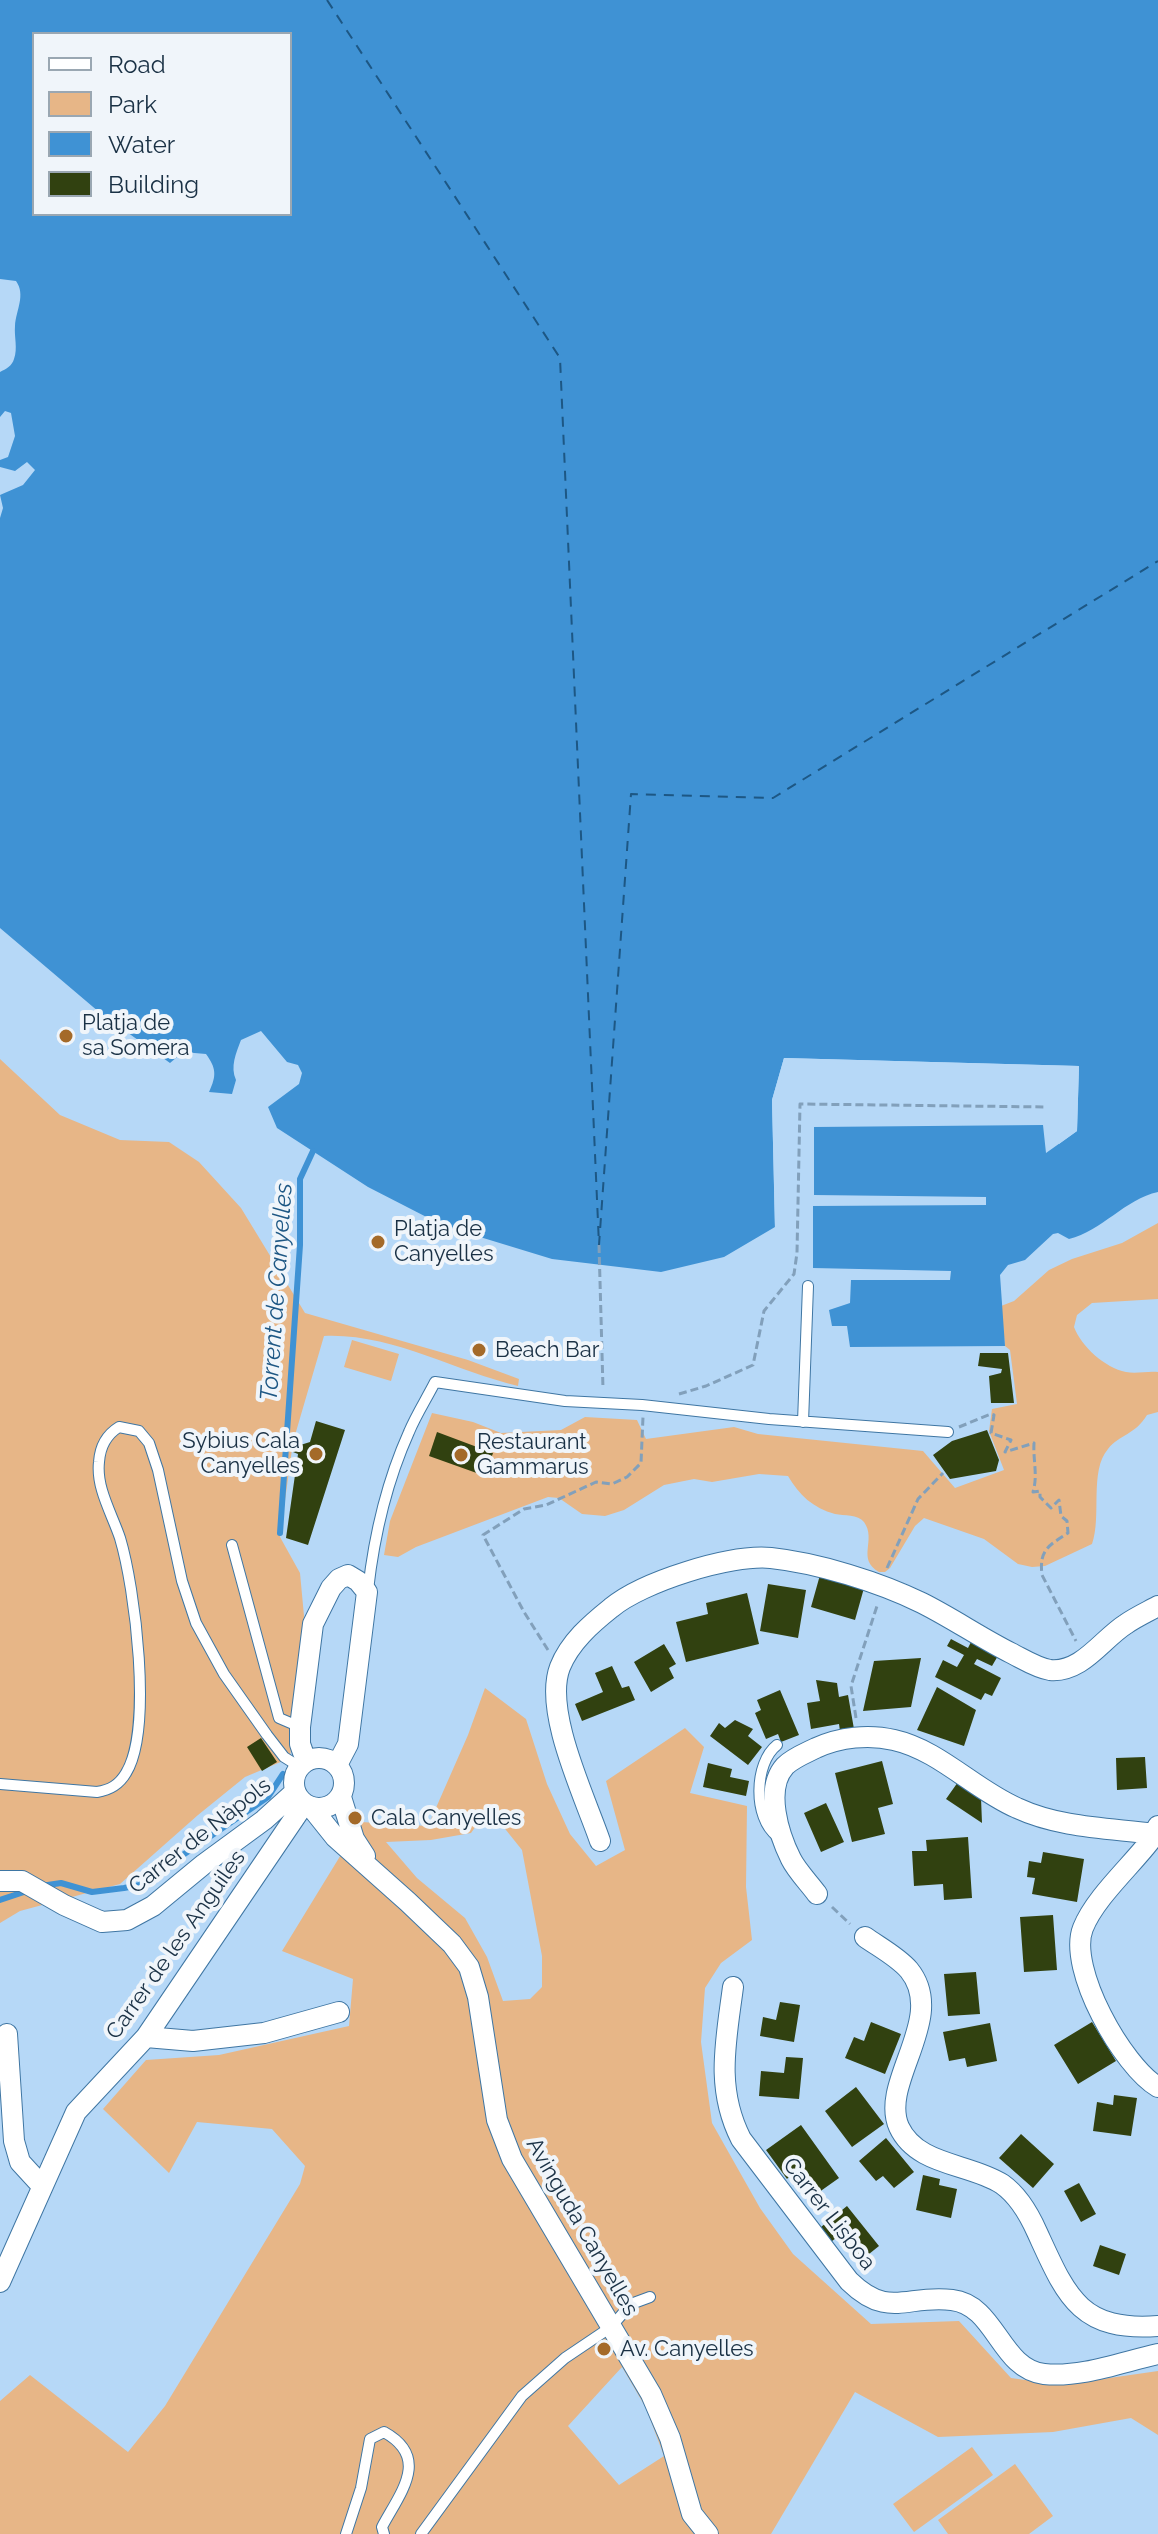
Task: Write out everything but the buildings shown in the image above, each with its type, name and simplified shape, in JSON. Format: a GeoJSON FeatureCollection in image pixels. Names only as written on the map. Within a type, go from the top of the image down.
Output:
{"type":"FeatureCollection","features":[{"type":"Feature","properties":{"kind":"street"},"geometry":{"type":"LineString","coordinates":[[600,1841],[558,1719],[555,1697],[561,1666],[587,1628],[622,1599],[645,1586],[736,1561],[769,1558],[845,1575],[921,1602],[1035,1665],[1050,1670],[1063,1669],[1087,1658],[1126,1624],[1158,1606]]}},
{"type":"Feature","properties":{"kind":"street"},"geometry":{"type":"LineString","coordinates":[[303,1764],[300,1727],[313,1624],[331,1588],[348,1575],[367,1592],[348,1744],[337,1765]]}},
{"type":"Feature","properties":{"kind":"street"},"geometry":{"type":"LineString","coordinates":[[817,1894],[792,1861],[785,1842],[774,1796],[776,1782],[782,1770],[792,1761],[820,1746],[859,1737],[891,1739],[909,1744],[993,1796],[1043,1818],[1156,1830]]}},
{"type":"Feature","properties":{"kind":"street"},"geometry":{"type":"LineString","coordinates":[[322,1758],[337,1765],[345,1781],[341,1797],[333,1805],[322,1809],[304,1801],[295,1775],[303,1764],[322,1758]]}},
{"type":"Feature","properties":{"kind":"street","name":"Avinguda Canyelles"},"geometry":{"type":"LineString","coordinates":[[341,1797],[354,1839],[374,1871]]}},
{"type":"Feature","properties":{"kind":"street","name":"Avinguda Canyelles"},"geometry":{"type":"LineString","coordinates":[[304,1801],[335,1837],[452,1944],[469,1967],[478,1997],[497,2120],[512,2159],[651,2394],[670,2438],[692,2514],[708,2534]]}},
{"type":"Feature","properties":{"kind":"street","name":"Carrer de Nàpols"},"geometry":{"type":"LineString","coordinates":[[0,1881],[22,1881],[102,1922],[127,1920],[153,1906],[264,1820],[304,1801]]}},
{"type":"Feature","properties":{"kind":"street","name":"Carrer de les Anguiles"},"geometry":{"type":"LineString","coordinates":[[0,2282],[76,2112],[146,2037],[304,1801]]}},
{"type":"Feature","properties":{"kind":"street"},"geometry":{"type":"LineString","coordinates":[[1156,1830],[1084,1925],[1079,1948],[1096,2003],[1113,2038],[1133,2065],[1158,2087]]}},
{"type":"Feature","properties":{"kind":"street"},"geometry":{"type":"LineString","coordinates":[[865,1937],[909,1970],[920,1994],[919,2022],[895,2108],[900,2128],[910,2144],[927,2156],[981,2174],[1010,2190],[1027,2212],[1061,2283],[1076,2303],[1099,2320],[1118,2326],[1158,2326]]}},
{"type":"Feature","properties":{"kind":"street","name":"Carrer Lisboa"},"geometry":{"type":"LineString","coordinates":[[733,1987],[724,2059],[725,2095],[730,2117],[741,2139],[860,2292],[874,2301],[885,2303],[952,2300],[969,2305],[981,2314],[1021,2366],[1042,2374],[1069,2374],[1158,2354]]}},
{"type":"Feature","properties":{"kind":"street"},"geometry":{"type":"LineString","coordinates":[[146,2037],[193,2041],[264,2033],[339,2012]]}},
{"type":"Feature","properties":{"kind":"street"},"geometry":{"type":"LineString","coordinates":[[7,2034],[14,2141],[20,2162],[42,2186]]}},
{"type":"Feature","properties":{"kind":"lane"},"geometry":{"type":"LineString","coordinates":[[803,1422],[808,1286]]}},
{"type":"Feature","properties":{"kind":"lane"},"geometry":{"type":"LineString","coordinates":[[367,1592],[387,1494],[409,1432],[435,1382],[565,1401],[948,1432]]}},
{"type":"Feature","properties":{"kind":"lane"},"geometry":{"type":"LineString","coordinates":[[0,1784],[97,1792],[108,1790],[126,1774],[133,1758],[139,1726],[134,1615],[120,1538],[108,1508],[98,1465],[105,1439],[119,1427],[139,1431],[149,1443],[158,1470],[182,1581],[196,1623],[224,1674],[267,1735],[284,1757],[303,1764]]}},
{"type":"Feature","properties":{"kind":"lane"},"geometry":{"type":"LineString","coordinates":[[232,1545],[279,1718],[300,1727]]}},
{"type":"Feature","properties":{"kind":"lane"},"geometry":{"type":"LineString","coordinates":[[348,1575],[372,1556]]}},
{"type":"Feature","properties":{"kind":"lane"},"geometry":{"type":"LineString","coordinates":[[777,1745],[766,1759],[760,1799],[762,1814],[770,1831],[785,1842]]}},
{"type":"Feature","properties":{"kind":"lane"},"geometry":{"type":"LineString","coordinates":[[421,2534],[522,2396],[565,2358],[611,2327],[631,2304],[650,2297]]}},
{"type":"Feature","properties":{"kind":"lane"},"geometry":{"type":"LineString","coordinates":[[346,2534],[361,2488],[370,2439],[384,2432],[398,2439],[407,2454],[410,2470],[382,2527],[384,2534]]}},
{"type":"Feature","properties":{"kind":"path"},"geometry":{"type":"LineString","coordinates":[[561,1666],[524,1612],[483,1535],[524,1509],[546,1505],[596,1482],[612,1484],[627,1477],[641,1463],[642,1405],[706,1386],[753,1365],[764,1311],[794,1274],[796,1264],[800,1104],[1047,1107]]}},
{"type":"Feature","properties":{"kind":"path"},"geometry":{"type":"LineString","coordinates":[[599,1245],[603,1403]]}},
{"type":"Feature","properties":{"kind":"path"},"geometry":{"type":"LineString","coordinates":[[948,1432],[991,1414],[994,1415],[991,1433],[1011,1440],[1005,1452],[1034,1443],[1038,1477],[1033,1492],[1040,1491],[1040,1497],[1051,1508],[1059,1500],[1068,1533],[1045,1549],[1042,1575],[1087,1658]]}},
{"type":"Feature","properties":{"kind":"green space"},"geometry":{"type":"Polygon","coordinates":[[[0,1059],[60,1115],[120,1140],[169,1142],[199,1162],[241,1208],[305,1313],[468,1360],[519,1379],[518,1386],[374,1340],[324,1336],[293,1442],[280,1537],[300,1573],[304,1616],[290,1758],[245,1777],[120,1884],[20,1911],[0,1923],[0,1059]]]}},
{"type":"Feature","properties":{"kind":"green space"},"geometry":{"type":"Polygon","coordinates":[[[1158,1223],[1158,1299],[1092,1303],[1077,1315],[1074,1327],[1088,1349],[1110,1366],[1130,1373],[1158,1372],[1158,1412],[1147,1415],[1138,1427],[1113,1444],[1102,1458],[1092,1544],[1045,1566],[1018,1564],[984,1539],[924,1518],[915,1526],[890,1568],[879,1572],[869,1561],[869,1536],[861,1519],[835,1514],[813,1504],[788,1476],[759,1474],[712,1482],[694,1479],[664,1485],[624,1510],[605,1516],[582,1514],[559,1498],[548,1497],[416,1547],[398,1557],[384,1555],[390,1521],[432,1413],[473,1422],[501,1433],[561,1430],[585,1417],[637,1420],[646,1439],[734,1427],[758,1434],[923,1451],[955,1488],[1004,1470],[989,1431],[992,1409],[1017,1404],[1010,1350],[1005,1346],[1001,1306],[1014,1301],[1049,1270],[1122,1243],[1158,1223]]]}},
{"type":"Feature","properties":{"kind":"green space"},"geometry":{"type":"Polygon","coordinates":[[[352,1340],[399,1354],[391,1381],[344,1367],[352,1340]]]}},
{"type":"Feature","properties":{"kind":"green space"},"geometry":{"type":"Polygon","coordinates":[[[485,1688],[526,1719],[547,1784],[570,1834],[596,1866],[625,1850],[606,1781],[685,1728],[704,1747],[690,1793],[747,1806],[746,1887],[752,1940],[721,1963],[705,1988],[701,2042],[712,2123],[760,2208],[793,2254],[871,2324],[959,2321],[1011,2378],[1061,2385],[1158,2371],[1158,2435],[1131,2418],[1053,2432],[938,2437],[855,2392],[771,2534],[0,2534],[0,2401],[30,2375],[128,2452],[165,2406],[300,2184],[305,2166],[272,2129],[197,2122],[169,2173],[103,2109],[146,2060],[219,2055],[349,2026],[353,1979],[282,1951],[361,1822],[428,1826],[485,1688]],[[481,1819],[471,1833],[431,1840],[386,1842],[417,1878],[465,1918],[487,1957],[503,2001],[530,1999],[542,1987],[542,1956],[522,1850],[502,1825],[481,1819]],[[622,2367],[568,2426],[619,2485],[664,2456],[646,2408],[622,2367]]]}},
{"type":"Feature","properties":{"kind":"green space"},"geometry":{"type":"Polygon","coordinates":[[[972,2447],[993,2475],[914,2532],[893,2504],[972,2447]]]}},
{"type":"Feature","properties":{"kind":"green space"},"geometry":{"type":"Polygon","coordinates":[[[1015,2464],[1053,2516],[1029,2534],[948,2534],[938,2520],[1015,2464]]]}},
{"type":"Feature","properties":{"kind":"water"},"geometry":{"type":"Polygon","coordinates":[[[0,0],[1158,0],[1158,1192],[1135,1201],[1081,1235],[1069,1239],[1058,1233],[1053,1234],[1025,1260],[1008,1265],[1000,1275],[1005,1346],[850,1347],[847,1326],[832,1326],[829,1310],[850,1303],[851,1280],[950,1280],[951,1271],[813,1268],[813,1206],[986,1205],[986,1197],[814,1195],[814,1127],[1043,1125],[1046,1153],[1077,1131],[1079,1066],[784,1058],[772,1100],[775,1227],[724,1257],[661,1272],[552,1259],[444,1226],[368,1187],[277,1128],[268,1107],[299,1084],[302,1073],[298,1065],[287,1062],[261,1031],[241,1040],[234,1060],[236,1080],[232,1094],[209,1092],[214,1072],[206,1054],[183,1052],[170,1063],[99,1012],[0,928],[0,518],[3,508],[0,495],[23,485],[35,470],[27,462],[15,471],[0,467],[0,460],[8,457],[15,436],[11,413],[5,411],[0,417],[0,372],[10,365],[15,355],[15,326],[20,297],[16,281],[0,279],[0,0]]]}},
{"type":"Feature","properties":{"kind":"pier"},"geometry":{"type":"Polygon","coordinates":[[[784,1058],[1079,1066],[1077,1131],[1059,1144],[1059,1139],[1073,1129],[1075,1070],[787,1062],[776,1101],[779,1227],[775,1231],[772,1100],[784,1058]]]}},
{"type":"Feature","properties":{"kind":"waterway","name":"Torrent de Canyelles"},"geometry":{"type":"LineString","coordinates":[[280,1533],[300,1245],[300,1179],[313,1151]]}},
{"type":"Feature","properties":{"kind":"waterway","name":"Torrent de Canyelles"},"geometry":{"type":"LineString","coordinates":[[41,1886],[61,1883],[92,1892],[140,1885],[163,1865],[177,1859],[268,1797],[283,1774]]}},
{"type":"Feature","properties":{"kind":"waterway","name":"Torrent de Canyelles"},"geometry":{"type":"LineString","coordinates":[[0,1900],[27,1891]]}},
{"type":"Feature","properties":{"kind":"ferry route"},"geometry":{"type":"LineString","coordinates":[[327,0],[560,358],[599,1245],[631,794],[773,798],[1158,561]]}},
{"type":"Feature","properties":{"kind":"place","name":"Platja de sa Somera"},"geometry":{"type":"Point","coordinates":[66,1036]}},
{"type":"Feature","properties":{"kind":"place","name":"Platja de Canyelles"},"geometry":{"type":"Point","coordinates":[378,1242]}},
{"type":"Feature","properties":{"kind":"place","name":"Beach Bar"},"geometry":{"type":"Point","coordinates":[479,1350]}},
{"type":"Feature","properties":{"kind":"place","name":"Sybius Cala Canyelles"},"geometry":{"type":"Point","coordinates":[316,1454]}},
{"type":"Feature","properties":{"kind":"place","name":"Restaurant Gammarus"},"geometry":{"type":"Point","coordinates":[461,1455]}},
{"type":"Feature","properties":{"kind":"place","name":"Cala Canyelles"},"geometry":{"type":"Point","coordinates":[355,1818]}},
{"type":"Feature","properties":{"kind":"place","name":"Av. Canyelles"},"geometry":{"type":"Point","coordinates":[604,2349]}}]}
